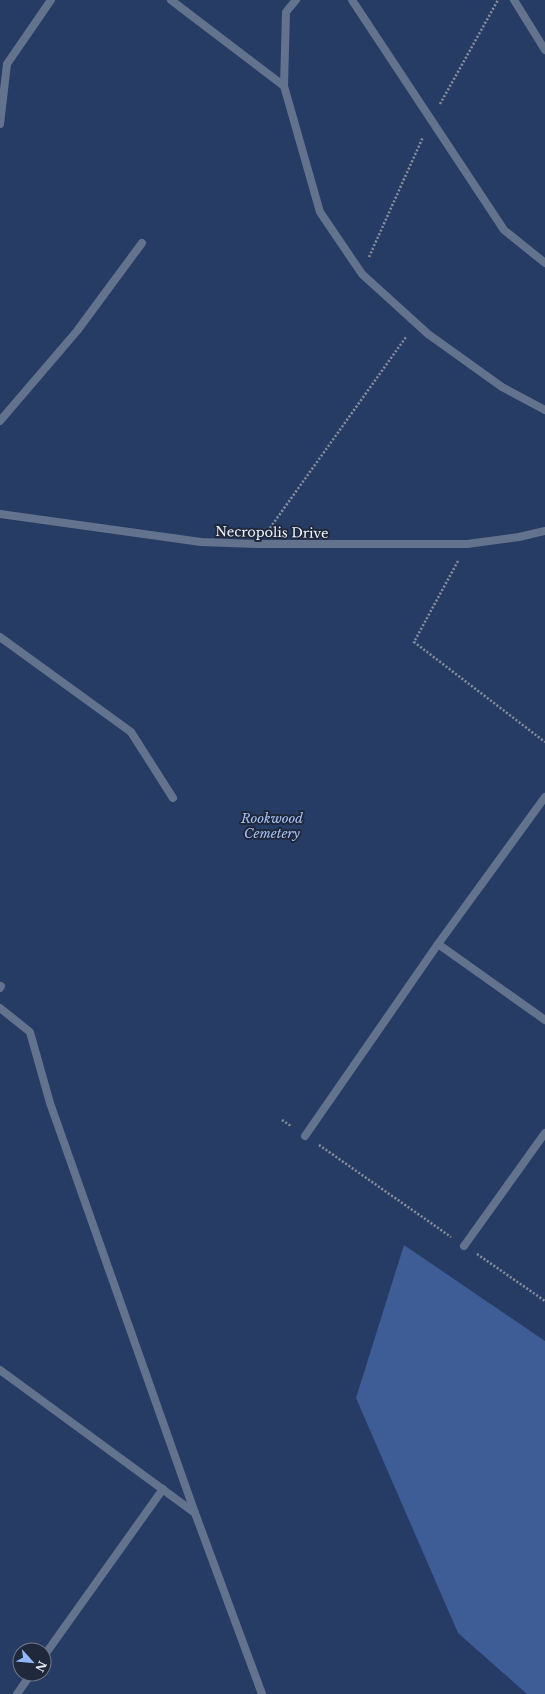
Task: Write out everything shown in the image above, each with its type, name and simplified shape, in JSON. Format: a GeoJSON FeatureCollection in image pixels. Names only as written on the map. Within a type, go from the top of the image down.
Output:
{"type":"FeatureCollection","features":[{"type":"Feature","properties":{"kind":"street"},"geometry":{"type":"LineString","coordinates":[[0,124],[7,64],[51,0]]}},
{"type":"Feature","properties":{"kind":"street"},"geometry":{"type":"LineString","coordinates":[[171,0],[284,86]]}},
{"type":"Feature","properties":{"kind":"street"},"geometry":{"type":"LineString","coordinates":[[296,0],[286,12],[284,86],[320,212],[362,274],[416,324],[502,387],[545,410]]}},
{"type":"Feature","properties":{"kind":"street"},"geometry":{"type":"LineString","coordinates":[[352,0],[504,230],[545,263]]}},
{"type":"Feature","properties":{"kind":"street"},"geometry":{"type":"LineString","coordinates":[[514,0],[545,50]]}},
{"type":"Feature","properties":{"kind":"street"},"geometry":{"type":"LineString","coordinates":[[0,421],[77,331],[142,243]]}},
{"type":"Feature","properties":{"kind":"street","name":"Necropolis Drive"},"geometry":{"type":"LineString","coordinates":[[0,514],[201,542],[258,544],[468,544],[519,537],[545,531]]}},
{"type":"Feature","properties":{"kind":"street"},"geometry":{"type":"LineString","coordinates":[[0,636],[131,732],[173,798]]}},
{"type":"Feature","properties":{"kind":"street"},"geometry":{"type":"LineString","coordinates":[[305,1136],[438,944],[545,797]]}},
{"type":"Feature","properties":{"kind":"street"},"geometry":{"type":"LineString","coordinates":[[438,944],[545,1020]]}},
{"type":"Feature","properties":{"kind":"street"},"geometry":{"type":"LineString","coordinates":[[0,1008],[30,1032],[50,1103],[195,1513],[262,1694]]}},
{"type":"Feature","properties":{"kind":"street"},"geometry":{"type":"LineString","coordinates":[[464,1246],[545,1133]]}},
{"type":"Feature","properties":{"kind":"street"},"geometry":{"type":"LineString","coordinates":[[0,1370],[195,1513]]}},
{"type":"Feature","properties":{"kind":"street"},"geometry":{"type":"LineString","coordinates":[[52,1645],[163,1489]]}},
{"type":"Feature","properties":{"kind":"street"},"geometry":{"type":"LineString","coordinates":[[17,1694],[25,1682]]}},
{"type":"Feature","properties":{"kind":"path"},"geometry":{"type":"LineString","coordinates":[[258,544],[416,324]]}},
{"type":"Feature","properties":{"kind":"path"},"geometry":{"type":"LineString","coordinates":[[468,544],[414,642],[545,742]]}},
{"type":"Feature","properties":{"kind":"path"},"geometry":{"type":"LineString","coordinates":[[282,1120],[545,1301]]}},
{"type":"Feature","properties":{"kind":"green space","name":"Rookwood Cemetery"},"geometry":{"type":"Polygon","coordinates":[[[0,0],[545,0],[545,1694],[0,1694],[0,0]]]}},
{"type":"Feature","properties":{"kind":"shaded area"},"geometry":{"type":"Polygon","coordinates":[[[404,1245],[545,1341],[545,1694],[527,1694],[458,1633],[356,1398],[404,1245]]]}}]}
